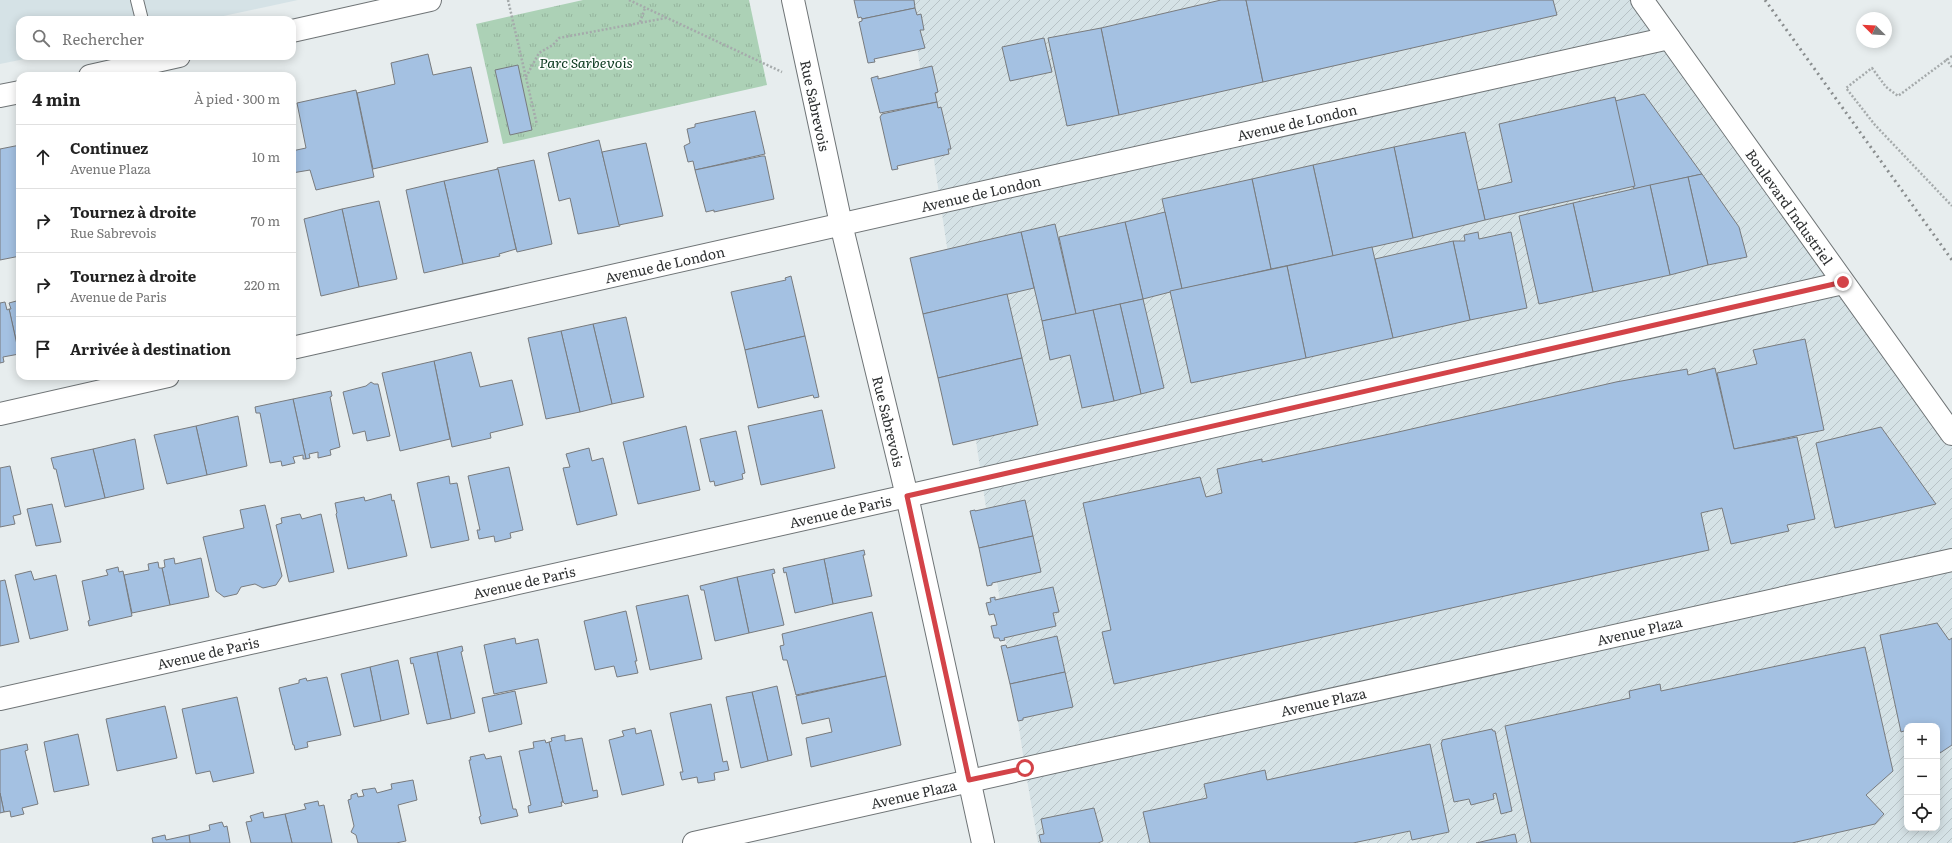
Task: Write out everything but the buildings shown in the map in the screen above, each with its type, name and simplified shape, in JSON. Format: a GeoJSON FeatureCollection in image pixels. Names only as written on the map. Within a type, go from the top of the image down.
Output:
{"type":"FeatureCollection","features":[{"type":"Feature","properties":{"kind":"street","name":"Rue Sabrevois"},"geometry":{"type":"LineString","coordinates":[[792,0],[842,224],[907,496],[983,843]]}},
{"type":"Feature","properties":{"kind":"street","name":"Boulevard Industriel"},"geometry":{"type":"LineString","coordinates":[[1642,0],[1952,434]]}},
{"type":"Feature","properties":{"kind":"street"},"geometry":{"type":"LineString","coordinates":[[296,30],[422,1]]}},
{"type":"Feature","properties":{"kind":"street","name":"Avenue de London"},"geometry":{"type":"LineString","coordinates":[[296,347],[1669,38]]}},
{"type":"Feature","properties":{"kind":"street"},"geometry":{"type":"LineString","coordinates":[[104,72],[146,60]]}},
{"type":"Feature","properties":{"kind":"street"},"geometry":{"type":"LineString","coordinates":[[0,96],[16,93]]}},
{"type":"Feature","properties":{"kind":"street","name":"Avenue de Paris"},"geometry":{"type":"LineString","coordinates":[[0,699],[907,496],[1843,282]]}},
{"type":"Feature","properties":{"kind":"street"},"geometry":{"type":"LineString","coordinates":[[0,414],[150,380]]}},
{"type":"Feature","properties":{"kind":"street","name":"Avenue Plaza"},"geometry":{"type":"LineString","coordinates":[[694,843],[1952,560]]}},
{"type":"Feature","properties":{"kind":"lane"},"geometry":{"type":"LineString","coordinates":[[138,0],[141,16]]}},
{"type":"Feature","properties":{"kind":"path"},"geometry":{"type":"LineString","coordinates":[[508,0],[537,125]]}},
{"type":"Feature","properties":{"kind":"path"},"geometry":{"type":"LineString","coordinates":[[629,0],[811,86]]}},
{"type":"Feature","properties":{"kind":"path"},"geometry":{"type":"LineString","coordinates":[[640,23],[646,8]]}},
{"type":"Feature","properties":{"kind":"path"},"geometry":{"type":"LineString","coordinates":[[526,77],[539,53],[553,45],[559,38],[667,18]]}},
{"type":"Feature","properties":{"kind":"path"},"geometry":{"type":"LineString","coordinates":[[1952,56],[1898,96],[1886,87],[1872,68],[1846,88],[1875,125],[1952,206]]}},
{"type":"Feature","properties":{"kind":"path"},"geometry":{"type":"LineString","coordinates":[[1946,59],[1952,67]]}},
{"type":"Feature","properties":{"kind":"shaded area"},"geometry":{"type":"Polygon","coordinates":[[[0,0],[298,0],[224,16],[16,16],[16,60],[20,60],[0,64],[0,0]]]}},
{"type":"Feature","properties":{"kind":"shaded area"},"geometry":{"type":"Polygon","coordinates":[[[910,0],[1642,0],[1952,434],[1952,843],[1038,843],[1025,768],[910,0]]]}},
{"type":"Feature","properties":{"kind":"green space","name":"Parc Sarbevois"},"geometry":{"type":"Polygon","coordinates":[[[583,0],[749,0],[767,85],[503,144],[476,24],[583,0]]]}},
{"type":"Feature","properties":{"kind":"railway"},"geometry":{"type":"LineString","coordinates":[[1765,0],[1952,260]]}},
{"type":"Feature","properties":{"kind":"route"},"geometry":{"type":"LineString","coordinates":[[1025,768],[969,780],[907,496],[1843,282]]}}]}
